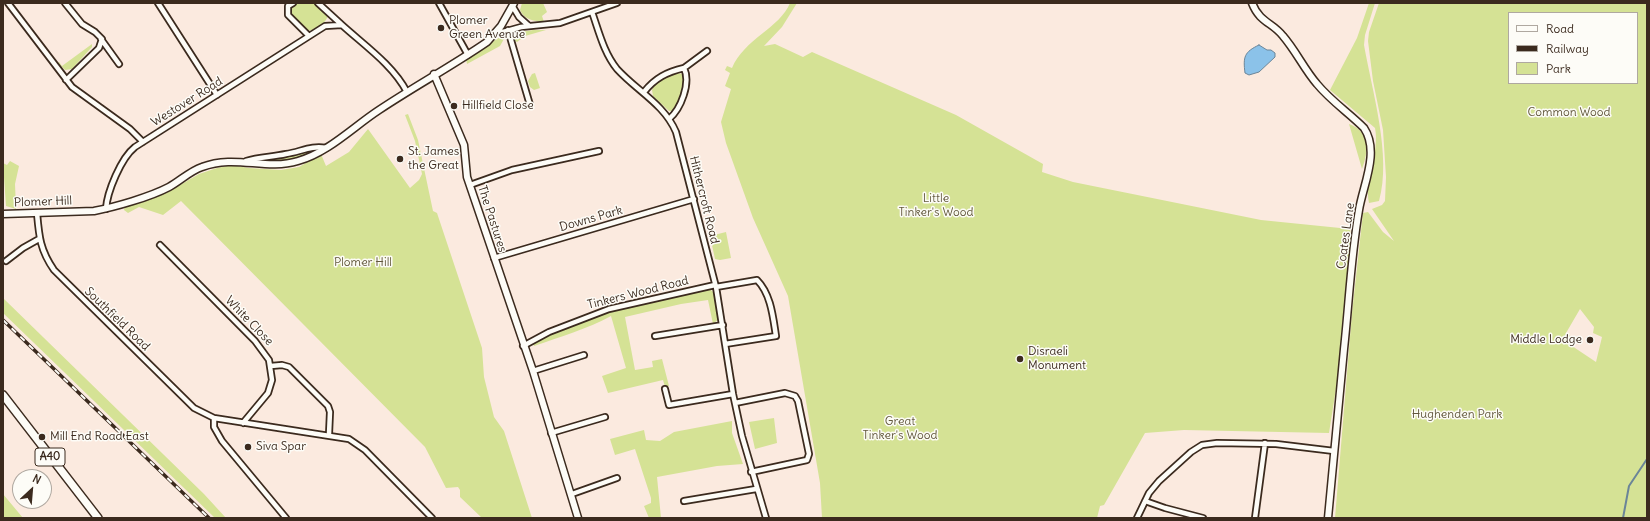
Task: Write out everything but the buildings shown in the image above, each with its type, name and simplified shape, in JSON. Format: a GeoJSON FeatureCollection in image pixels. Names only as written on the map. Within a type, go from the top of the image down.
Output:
{"type":"FeatureCollection","features":[{"type":"Feature","properties":{"kind":"main road","name":"A40"},"geometry":{"type":"LineString","coordinates":[[3,395],[98,518]]}},
{"type":"Feature","properties":{"kind":"street"},"geometry":{"type":"LineString","coordinates":[[8,3],[66,80],[79,93],[130,129],[143,142]]}},
{"type":"Feature","properties":{"kind":"street"},"geometry":{"type":"LineString","coordinates":[[66,3],[82,24],[95,32],[101,38],[119,64]]}},
{"type":"Feature","properties":{"kind":"street"},"geometry":{"type":"LineString","coordinates":[[158,3],[217,95]]}},
{"type":"Feature","properties":{"kind":"street"},"geometry":{"type":"LineString","coordinates":[[293,3],[288,6],[288,15],[309,36]]}},
{"type":"Feature","properties":{"kind":"street"},"geometry":{"type":"LineString","coordinates":[[318,3],[390,69],[401,80],[407,92]]}},
{"type":"Feature","properties":{"kind":"street"},"geometry":{"type":"LineString","coordinates":[[439,3],[468,54]]}},
{"type":"Feature","properties":{"kind":"street"},"geometry":{"type":"LineString","coordinates":[[498,30],[503,32],[529,26],[560,24],[617,3]]}},
{"type":"Feature","properties":{"kind":"street","name":"Coates Lane"},"geometry":{"type":"LineString","coordinates":[[1252,3],[1257,14],[1283,35],[1304,69],[1318,85],[1334,102],[1354,118],[1369,136],[1371,147],[1369,167],[1357,228],[1328,518]]}},
{"type":"Feature","properties":{"kind":"street"},"geometry":{"type":"LineString","coordinates":[[514,5],[519,18],[529,26]]}},
{"type":"Feature","properties":{"kind":"street","name":"Plomer Hill"},"geometry":{"type":"LineString","coordinates":[[3,214],[106,209],[169,187],[201,167],[220,162],[283,164],[311,157],[434,74],[487,42],[507,18],[514,5]]}},
{"type":"Feature","properties":{"kind":"street","name":"Hithercroft Road"},"geometry":{"type":"LineString","coordinates":[[592,12],[604,47],[611,60],[624,75],[644,92],[669,119],[676,132],[716,286],[733,394],[751,472],[766,518]]}},
{"type":"Feature","properties":{"kind":"street","name":"Westover Road"},"geometry":{"type":"LineString","coordinates":[[106,209],[106,197],[130,151],[325,26],[342,25]]}},
{"type":"Feature","properties":{"kind":"street"},"geometry":{"type":"LineString","coordinates":[[508,30],[530,104]]}},
{"type":"Feature","properties":{"kind":"street"},"geometry":{"type":"LineString","coordinates":[[66,80],[99,48],[101,38]]}},
{"type":"Feature","properties":{"kind":"street"},"geometry":{"type":"LineString","coordinates":[[644,92],[656,79],[684,68],[708,50]]}},
{"type":"Feature","properties":{"kind":"street"},"geometry":{"type":"LineString","coordinates":[[669,119],[679,106],[686,82],[684,68]]}},
{"type":"Feature","properties":{"kind":"street","name":"The Pastures"},"geometry":{"type":"LineString","coordinates":[[434,74],[464,145],[467,177],[533,372],[551,433],[572,494],[578,518]]}},
{"type":"Feature","properties":{"kind":"street"},"geometry":{"type":"LineString","coordinates":[[244,162],[256,157],[286,154],[317,146],[326,148]]}},
{"type":"Feature","properties":{"kind":"street"},"geometry":{"type":"LineString","coordinates":[[470,185],[512,170],[599,152]]}},
{"type":"Feature","properties":{"kind":"street","name":"Downs Park"},"geometry":{"type":"LineString","coordinates":[[494,258],[694,199]]}},
{"type":"Feature","properties":{"kind":"street","name":"Southfield Road"},"geometry":{"type":"LineString","coordinates":[[37,213],[39,240],[44,256],[54,270],[70,288],[194,408],[214,418],[329,434],[349,439],[358,444],[432,518]]}},
{"type":"Feature","properties":{"kind":"street"},"geometry":{"type":"LineString","coordinates":[[6,261],[23,248],[39,240]]}},
{"type":"Feature","properties":{"kind":"street","name":"White Close"},"geometry":{"type":"LineString","coordinates":[[160,245],[266,353],[271,366],[272,380],[268,393],[243,423]]}},
{"type":"Feature","properties":{"kind":"street"},"geometry":{"type":"LineString","coordinates":[[716,286],[757,280],[768,298],[773,314],[776,336],[725,344]]}},
{"type":"Feature","properties":{"kind":"street","name":"Tinkers Wood Road"},"geometry":{"type":"LineString","coordinates":[[523,346],[549,332],[608,309],[716,286]]}},
{"type":"Feature","properties":{"kind":"street"},"geometry":{"type":"LineString","coordinates":[[656,336],[723,325]]}},
{"type":"Feature","properties":{"kind":"street"},"geometry":{"type":"LineString","coordinates":[[533,372],[584,355]]}},
{"type":"Feature","properties":{"kind":"street"},"geometry":{"type":"LineString","coordinates":[[271,366],[282,365],[289,367],[328,406],[330,412],[329,434]]}},
{"type":"Feature","properties":{"kind":"street"},"geometry":{"type":"LineString","coordinates":[[665,389],[669,405],[733,394]]}},
{"type":"Feature","properties":{"kind":"street"},"geometry":{"type":"LineString","coordinates":[[735,403],[785,393],[795,396],[798,401],[809,454],[808,460],[751,472]]}},
{"type":"Feature","properties":{"kind":"street"},"geometry":{"type":"LineString","coordinates":[[551,433],[605,417]]}},
{"type":"Feature","properties":{"kind":"street"},"geometry":{"type":"LineString","coordinates":[[214,418],[214,427],[222,441],[286,518]]}},
{"type":"Feature","properties":{"kind":"street"},"geometry":{"type":"LineString","coordinates":[[1137,518],[1145,501],[1159,481],[1196,448],[1217,443],[1265,443],[1334,451]]}},
{"type":"Feature","properties":{"kind":"street"},"geometry":{"type":"LineString","coordinates":[[1255,518],[1265,443]]}},
{"type":"Feature","properties":{"kind":"street"},"geometry":{"type":"LineString","coordinates":[[572,494],[617,478]]}},
{"type":"Feature","properties":{"kind":"street"},"geometry":{"type":"LineString","coordinates":[[684,501],[756,489]]}},
{"type":"Feature","properties":{"kind":"street"},"geometry":{"type":"LineString","coordinates":[[1145,501],[1203,518]]}},
{"type":"Feature","properties":{"kind":"green space"},"geometry":{"type":"Polygon","coordinates":[[[296,3],[315,3],[328,15],[327,18],[323,24],[314,30],[307,30],[300,26],[292,16],[292,5],[294,6],[296,3]]]}},
{"type":"Feature","properties":{"kind":"green space"},"geometry":{"type":"Polygon","coordinates":[[[522,3],[543,3],[547,12],[542,16],[544,22],[524,16],[520,10],[522,3]]]}},
{"type":"Feature","properties":{"kind":"green space"},"geometry":{"type":"Polygon","coordinates":[[[790,3],[797,3],[782,27],[764,46],[775,44],[803,57],[812,52],[956,115],[1043,164],[1042,172],[1073,182],[1261,220],[1350,229],[1351,239],[1337,382],[1329,433],[1184,430],[1145,433],[1104,505],[1100,506],[1097,518],[822,518],[820,483],[788,296],[753,218],[726,143],[721,122],[731,89],[725,86],[730,73],[725,70],[727,66],[732,68],[745,49],[778,20],[790,3]]]}},
{"type":"Feature","properties":{"kind":"green space"},"geometry":{"type":"Polygon","coordinates":[[[1369,3],[1375,3],[1365,35],[1364,45],[1376,103],[1382,144],[1383,164],[1379,201],[1369,203],[1368,193],[1376,138],[1375,128],[1330,90],[1357,38],[1369,3]]]}},
{"type":"Feature","properties":{"kind":"green space"},"geometry":{"type":"Polygon","coordinates":[[[1379,3],[1647,3],[1647,518],[1335,518],[1352,313],[1363,213],[1368,212],[1383,232],[1394,241],[1372,209],[1382,205],[1385,201],[1386,177],[1383,130],[1373,81],[1368,41],[1369,32],[1379,3]],[[1580,309],[1566,333],[1572,337],[1569,344],[1596,362],[1602,337],[1593,333],[1594,327],[1580,309]]]}},
{"type":"Feature","properties":{"kind":"green space"},"geometry":{"type":"Polygon","coordinates":[[[533,30],[546,30],[525,36],[517,42],[515,41],[516,33],[533,30]]]}},
{"type":"Feature","properties":{"kind":"green space"},"geometry":{"type":"Polygon","coordinates":[[[500,37],[505,37],[500,46],[467,64],[466,59],[500,37]]]}},
{"type":"Feature","properties":{"kind":"green space"},"geometry":{"type":"Polygon","coordinates":[[[92,44],[92,47],[72,69],[65,70],[58,63],[59,62],[62,66],[92,44]]]}},
{"type":"Feature","properties":{"kind":"green space"},"geometry":{"type":"Polygon","coordinates":[[[535,73],[540,88],[534,90],[530,87],[528,81],[532,74],[535,73]]]}},
{"type":"Feature","properties":{"kind":"green space"},"geometry":{"type":"Polygon","coordinates":[[[677,73],[683,74],[685,82],[684,88],[681,99],[676,108],[674,111],[669,111],[653,96],[652,90],[655,83],[677,73]]]}},
{"type":"Feature","properties":{"kind":"green space","name":"Plomer Hill"},"geometry":{"type":"Polygon","coordinates":[[[408,114],[418,140],[433,211],[437,213],[482,348],[484,377],[494,417],[504,431],[532,518],[482,518],[460,497],[460,490],[458,487],[446,488],[425,447],[181,201],[163,215],[139,207],[128,213],[124,210],[125,206],[168,192],[199,174],[217,168],[231,165],[281,170],[299,167],[321,154],[326,166],[349,152],[368,129],[410,188],[419,180],[422,174],[415,141],[405,115],[408,114]]]}},
{"type":"Feature","properties":{"kind":"green space"},"geometry":{"type":"Polygon","coordinates":[[[1349,124],[1361,131],[1366,142],[1366,155],[1362,169],[1349,124]]]}},
{"type":"Feature","properties":{"kind":"green space"},"geometry":{"type":"Polygon","coordinates":[[[314,150],[303,156],[291,159],[266,161],[267,158],[278,158],[314,150]]]}},
{"type":"Feature","properties":{"kind":"green space"},"geometry":{"type":"Polygon","coordinates":[[[10,161],[19,166],[15,184],[16,209],[6,206],[3,163],[7,165],[10,161]]]}},
{"type":"Feature","properties":{"kind":"green space"},"geometry":{"type":"Polygon","coordinates":[[[726,232],[731,258],[720,260],[715,259],[710,236],[726,232]]]}},
{"type":"Feature","properties":{"kind":"green space"},"geometry":{"type":"Polygon","coordinates":[[[710,289],[715,294],[719,319],[713,324],[708,300],[681,304],[625,317],[635,370],[653,367],[652,361],[662,359],[669,386],[665,387],[663,380],[608,393],[602,376],[626,368],[611,316],[592,325],[534,346],[533,344],[558,330],[609,311],[710,289]]]}},
{"type":"Feature","properties":{"kind":"green space"},"geometry":{"type":"Polygon","coordinates":[[[3,298],[204,494],[226,518],[215,518],[3,313],[3,298]]]}},
{"type":"Feature","properties":{"kind":"green space"},"geometry":{"type":"Polygon","coordinates":[[[774,418],[777,443],[755,449],[749,422],[774,418]]]}},
{"type":"Feature","properties":{"kind":"green space"},"geometry":{"type":"Polygon","coordinates":[[[732,421],[732,433],[743,464],[717,466],[657,477],[661,518],[649,518],[644,506],[651,503],[651,498],[635,449],[615,455],[610,439],[644,430],[646,440],[660,441],[674,432],[732,421]]]}},
{"type":"Feature","properties":{"kind":"green space"},"geometry":{"type":"Polygon","coordinates":[[[3,494],[12,505],[12,509],[16,509],[23,518],[3,518],[3,494]]]}},
{"type":"Feature","properties":{"kind":"water"},"geometry":{"type":"Polygon","coordinates":[[[1259,45],[1275,53],[1275,57],[1259,72],[1249,75],[1245,73],[1244,63],[1247,53],[1259,45]]]}},
{"type":"Feature","properties":{"kind":"waterway"},"geometry":{"type":"LineString","coordinates":[[1623,518],[1629,486],[1647,459]]}},
{"type":"Feature","properties":{"kind":"railway"},"geometry":{"type":"LineString","coordinates":[[3,320],[209,518]]}},
{"type":"Feature","properties":{"kind":"place","name":"Plomer Green Avenue"},"geometry":{"type":"Point","coordinates":[441,28]}},
{"type":"Feature","properties":{"kind":"place","name":"Hillfield Close"},"geometry":{"type":"Point","coordinates":[454,106]}},
{"type":"Feature","properties":{"kind":"place","name":"St. James the Great"},"geometry":{"type":"Point","coordinates":[400,159]}},
{"type":"Feature","properties":{"kind":"place","name":"Middle Lodge"},"geometry":{"type":"Point","coordinates":[1590,340]}},
{"type":"Feature","properties":{"kind":"place","name":"Disraeli Monument"},"geometry":{"type":"Point","coordinates":[1020,359]}},
{"type":"Feature","properties":{"kind":"place","name":"Mill End Road East"},"geometry":{"type":"Point","coordinates":[42,437]}},
{"type":"Feature","properties":{"kind":"place","name":"Siva Spar"},"geometry":{"type":"Point","coordinates":[248,447]}},
{"type":"Feature","properties":{"kind":"park label","name":"Common Wood"},"geometry":{"type":"Point","coordinates":[1569,113]}},
{"type":"Feature","properties":{"kind":"park label","name":"Little Tinker's Wood"},"geometry":{"type":"Point","coordinates":[936,206]}},
{"type":"Feature","properties":{"kind":"park label","name":"Hughenden Park"},"geometry":{"type":"Point","coordinates":[1457,415]}},
{"type":"Feature","properties":{"kind":"park label","name":"Great Tinker's Wood"},"geometry":{"type":"Point","coordinates":[900,429]}}]}
